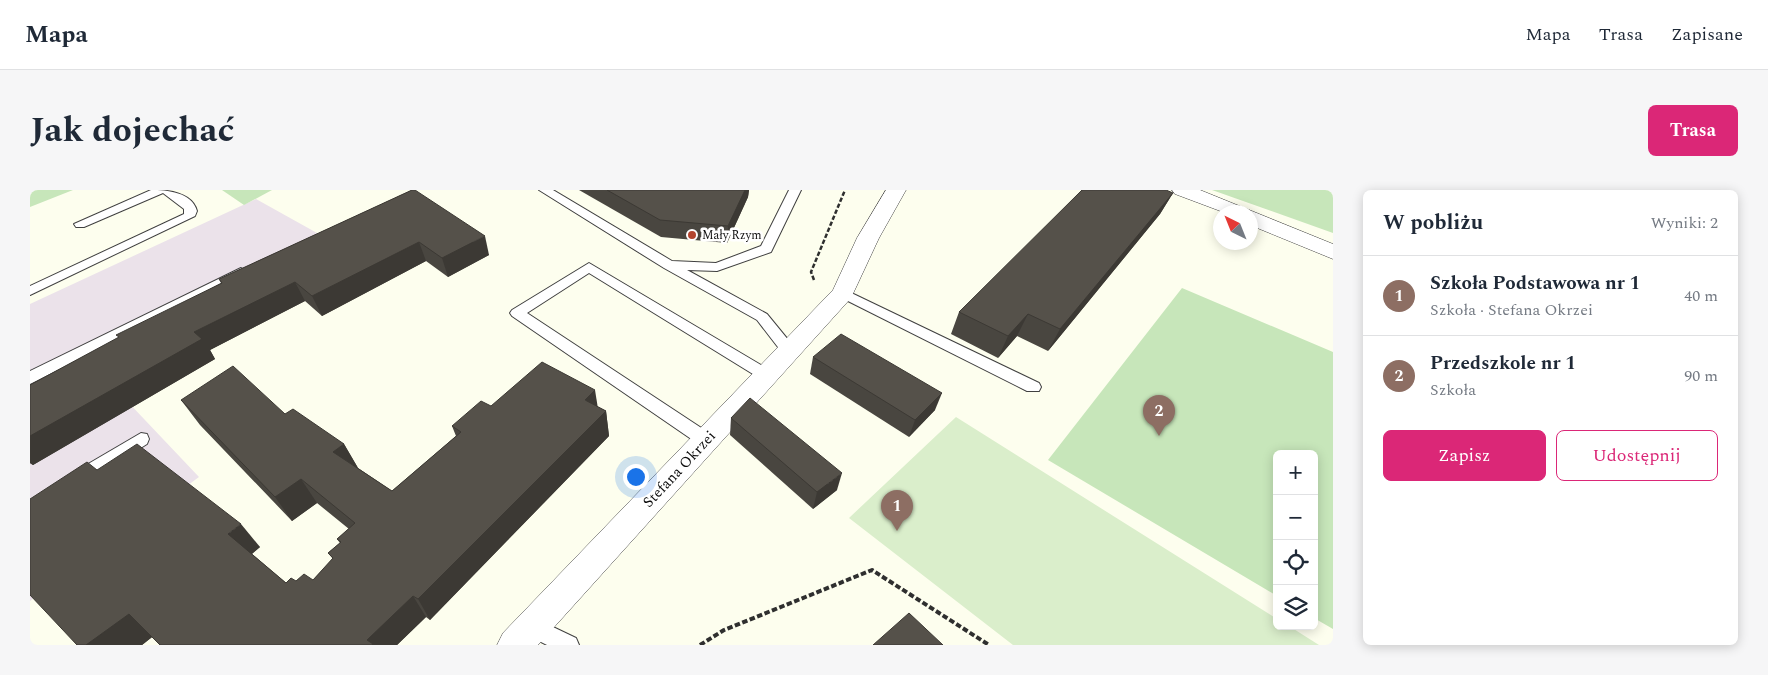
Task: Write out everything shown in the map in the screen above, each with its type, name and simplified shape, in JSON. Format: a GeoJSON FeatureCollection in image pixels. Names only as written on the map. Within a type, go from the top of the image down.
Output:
{"type":"FeatureCollection","features":[{"type":"Feature","properties":{"kind":"street","name":"Stefana Okrzei"},"geometry":{"type":"LineString","coordinates":[[524,636],[837,299],[868,238],[896,190]]}},
{"type":"Feature","properties":{"kind":"street"},"geometry":{"type":"LineString","coordinates":[[1182,190],[1222,205]]}},
{"type":"Feature","properties":{"kind":"street"},"geometry":{"type":"LineString","coordinates":[[1258,220],[1333,252]]}},
{"type":"Feature","properties":{"kind":"lane"},"geometry":{"type":"LineString","coordinates":[[80,224],[161,190]]}},
{"type":"Feature","properties":{"kind":"lane"},"geometry":{"type":"LineString","coordinates":[[30,291],[189,216],[190,207],[166,190]]}},
{"type":"Feature","properties":{"kind":"lane"},"geometry":{"type":"LineString","coordinates":[[545,190],[669,265],[762,317],[789,351]]}},
{"type":"Feature","properties":{"kind":"lane"},"geometry":{"type":"LineString","coordinates":[[669,265],[717,267],[766,249],[795,190]]}},
{"type":"Feature","properties":{"kind":"lane"},"geometry":{"type":"LineString","coordinates":[[33,373],[254,265]]}},
{"type":"Feature","properties":{"kind":"lane"},"geometry":{"type":"LineString","coordinates":[[706,440],[517,313],[589,267],[766,375]]}},
{"type":"Feature","properties":{"kind":"lane"},"geometry":{"type":"LineString","coordinates":[[837,299],[1033,387]]}},
{"type":"Feature","properties":{"kind":"lane"},"geometry":{"type":"LineString","coordinates":[[65,486],[141,440]]}},
{"type":"Feature","properties":{"kind":"lane"},"geometry":{"type":"LineString","coordinates":[[524,636],[569,645]]}},
{"type":"Feature","properties":{"kind":"path"},"geometry":{"type":"LineString","coordinates":[[837,299],[821,297],[811,272],[845,190]]}},
{"type":"Feature","properties":{"kind":"path"},"geometry":{"type":"LineString","coordinates":[[700,645],[724,630],[872,570],[989,645]]}},
{"type":"Feature","properties":{"kind":"shaded area"},"geometry":{"type":"Polygon","coordinates":[[[256,199],[326,238],[90,362],[199,477],[30,601],[30,304],[256,199]]]}},
{"type":"Feature","properties":{"kind":"green space"},"geometry":{"type":"Polygon","coordinates":[[[30,190],[73,190],[30,207],[30,190]]]}},
{"type":"Feature","properties":{"kind":"green space"},"geometry":{"type":"Polygon","coordinates":[[[222,190],[272,190],[244,205],[222,190]]]}},
{"type":"Feature","properties":{"kind":"green space"},"geometry":{"type":"Polygon","coordinates":[[[1212,190],[1333,190],[1333,233],[1258,205],[1212,190]]]}},
{"type":"Feature","properties":{"kind":"green space"},"geometry":{"type":"Polygon","coordinates":[[[1182,288],[1333,352],[1333,629],[1318,620],[1318,450],[1273,450],[1273,594],[1048,460],[1182,288]]]}},
{"type":"Feature","properties":{"kind":"green space"},"geometry":{"type":"Polygon","coordinates":[[[956,417],[1273,616],[1273,630],[1295,630],[1319,645],[1013,645],[849,518],[956,417]]]}},
{"type":"Feature","properties":{"kind":"building"},"geometry":{"type":"Polygon","coordinates":[[[415,190],[485,236],[442,258],[419,242],[312,296],[295,282],[194,332],[202,339],[30,436],[30,385],[119,337],[116,335],[222,283],[219,279],[415,190]]]}},
{"type":"Feature","properties":{"kind":"building"},"geometry":{"type":"Polygon","coordinates":[[[607,190],[745,190],[728,226],[660,220],[607,190]]]}},
{"type":"Feature","properties":{"kind":"building"},"geometry":{"type":"Polygon","coordinates":[[[1082,190],[1166,190],[1173,193],[1060,329],[1028,314],[1008,336],[959,312],[1082,190]]]}},
{"type":"Feature","properties":{"kind":"building"},"geometry":{"type":"Polygon","coordinates":[[[841,334],[942,393],[915,420],[813,357],[841,334]]]}},
{"type":"Feature","properties":{"kind":"building"},"geometry":{"type":"Polygon","coordinates":[[[542,362],[595,390],[585,400],[606,411],[418,599],[413,596],[367,640],[372,645],[160,645],[129,614],[86,645],[77,645],[30,595],[30,499],[87,462],[97,470],[137,444],[241,524],[228,534],[286,583],[291,578],[296,581],[304,574],[313,580],[333,558],[328,553],[341,542],[337,539],[355,523],[301,479],[275,497],[181,400],[233,366],[285,414],[293,409],[344,444],[333,452],[392,491],[461,432],[452,426],[481,401],[491,406],[542,362]]]}},
{"type":"Feature","properties":{"kind":"building"},"geometry":{"type":"Polygon","coordinates":[[[750,398],[842,473],[817,492],[731,418],[750,398]]]}},
{"type":"Feature","properties":{"kind":"building"},"geometry":{"type":"Polygon","coordinates":[[[909,613],[943,645],[873,645],[909,613]]]}},
{"type":"Feature","properties":{"kind":"place","name":"Mały Rzym"},"geometry":{"type":"Point","coordinates":[692,235]}},
{"type":"Feature","properties":{"kind":"place","name":"Przedszkole nr 1"},"geometry":{"type":"Point","coordinates":[1159,436]}},
{"type":"Feature","properties":{"kind":"place","name":"Szkoła Podstawowa nr 1"},"geometry":{"type":"Point","coordinates":[897,531]}}]}
